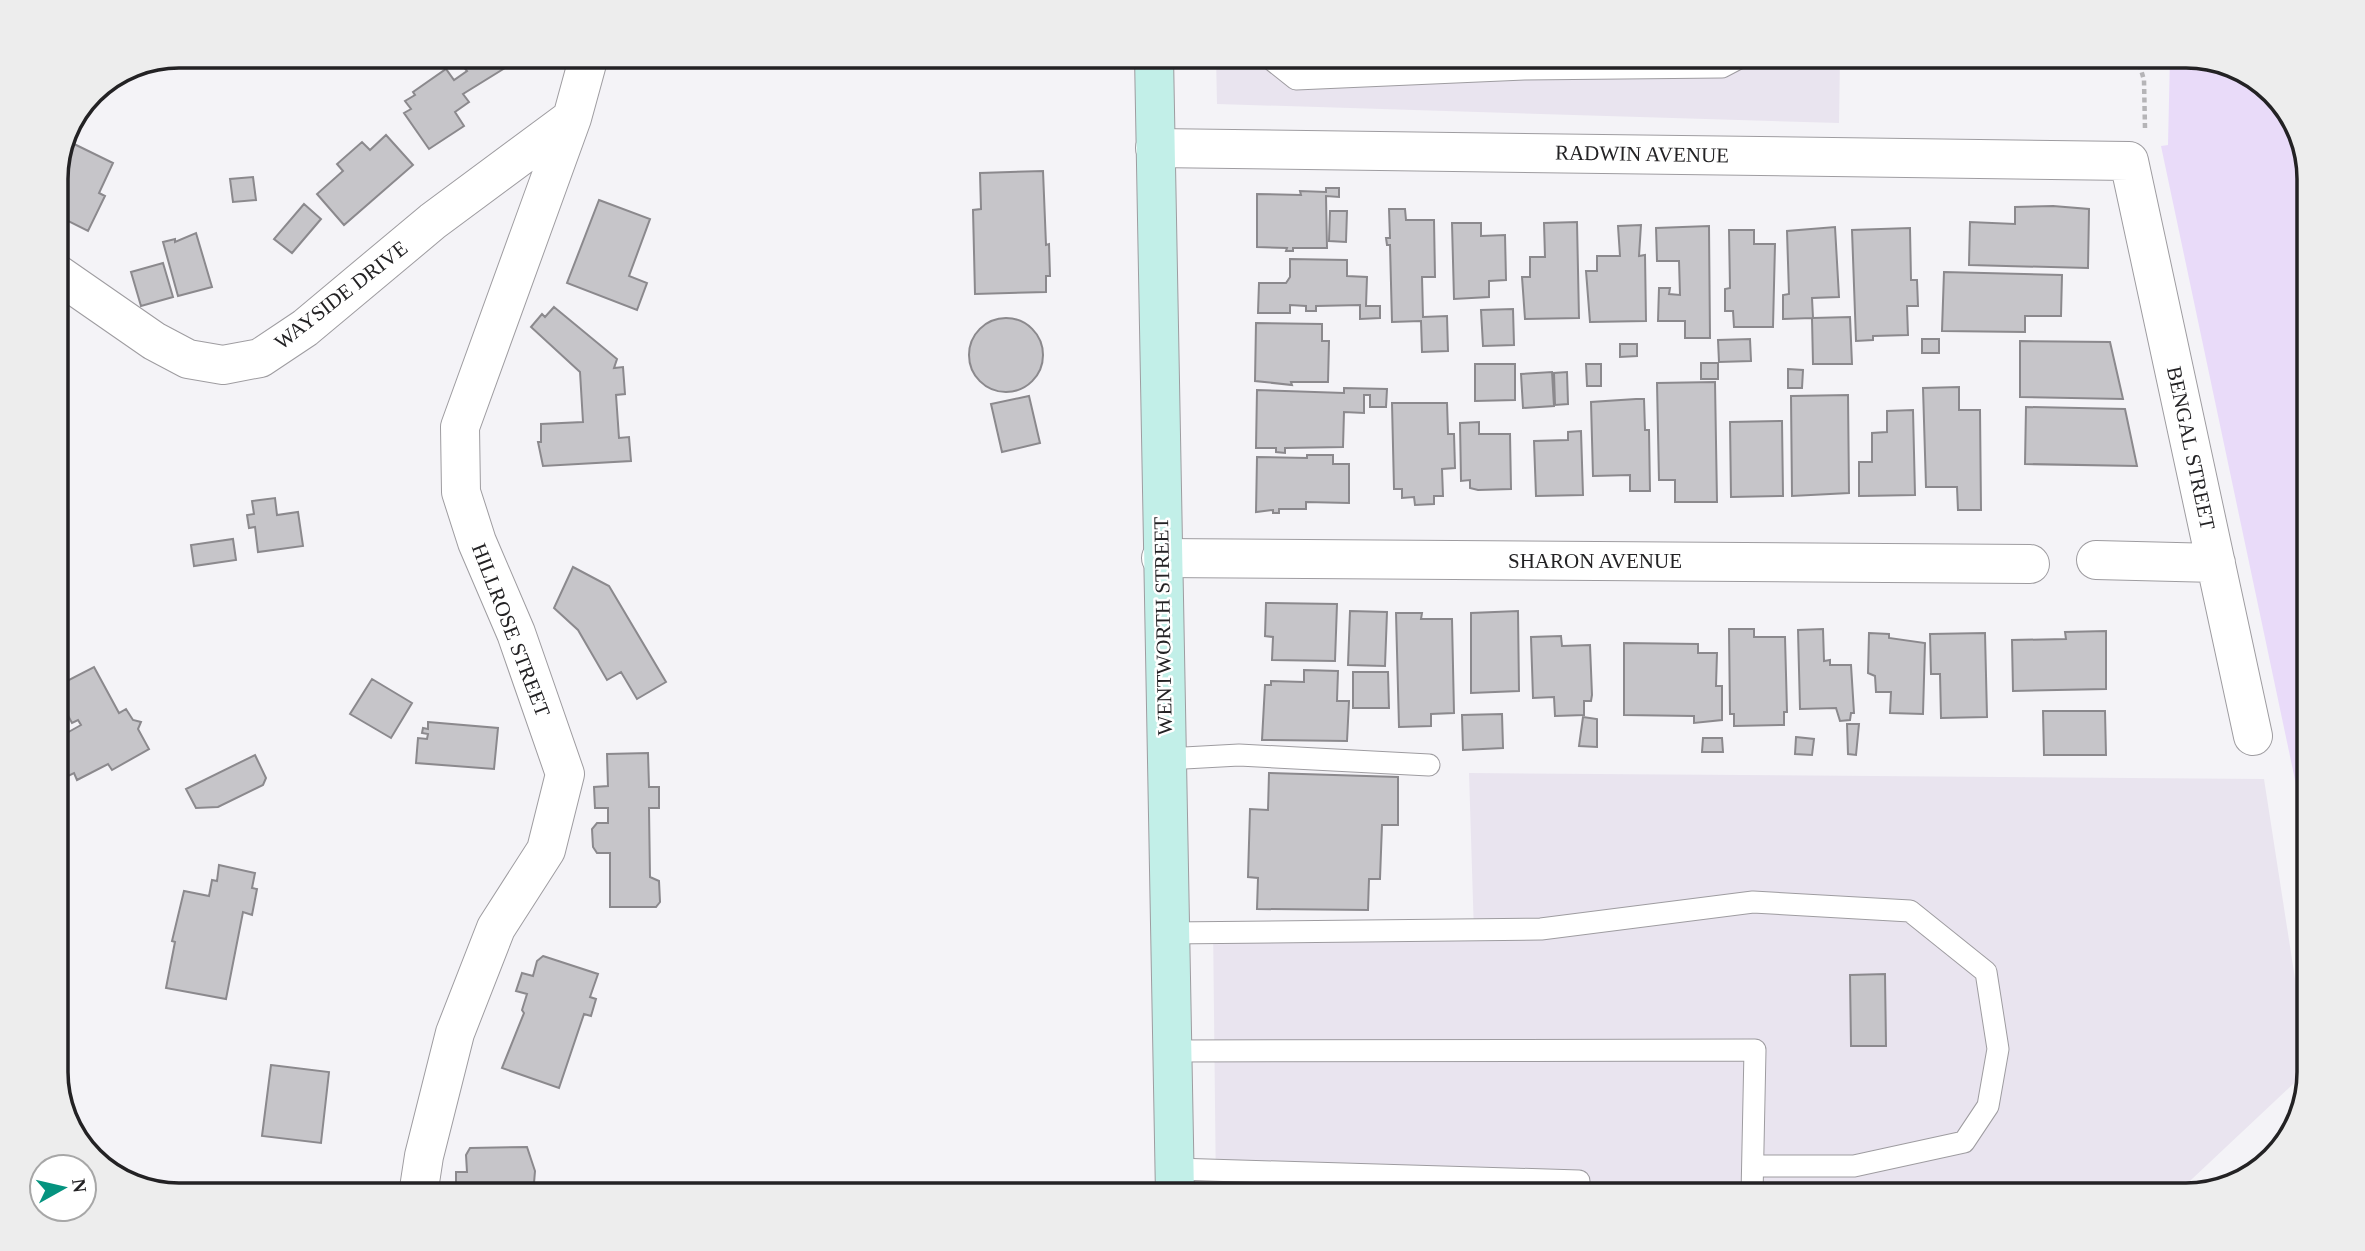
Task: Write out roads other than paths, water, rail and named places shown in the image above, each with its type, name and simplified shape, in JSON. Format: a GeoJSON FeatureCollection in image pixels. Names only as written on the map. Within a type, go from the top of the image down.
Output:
{"type":"FeatureCollection","features":[{"type":"Feature","properties":{"kind":"main road","name":"WENTWORTH STREET"},"geometry":{"type":"LineString","coordinates":[[1154,68],[1161,558],[1175,1182]]}},
{"type":"Feature","properties":{"kind":"street","name":"HILLROSE STREET"},"geometry":{"type":"LineString","coordinates":[[420,1183],[454,1034],[496,928],[546,850],[565,774],[516,633],[477,542],[461,492],[460,427],[572,118],[586,68]]}},
{"type":"Feature","properties":{"kind":"street","name":"WAYSIDE DRIVE"},"geometry":{"type":"LineString","coordinates":[[68,281],[153,341],[188,359],[223,365],[260,358],[305,328],[433,222],[572,118]]}},
{"type":"Feature","properties":{"kind":"street","name":"RADWIN AVENUE"},"geometry":{"type":"LineString","coordinates":[[1155,148],[2129,161]]}},
{"type":"Feature","properties":{"kind":"street","name":"BENGAL STREET"},"geometry":{"type":"LineString","coordinates":[[2129,161],[2253,736]]}},
{"type":"Feature","properties":{"kind":"street","name":"SHARON AVENUE"},"geometry":{"type":"LineString","coordinates":[[1161,558],[2030,564]]}},
{"type":"Feature","properties":{"kind":"street"},"geometry":{"type":"LineString","coordinates":[[2096,561],[2216,563]]}},
{"type":"Feature","properties":{"kind":"lane"},"geometry":{"type":"LineString","coordinates":[[1283,68],[1297,79],[1524,69],[1623,68]]}},
{"type":"Feature","properties":{"kind":"lane"},"geometry":{"type":"LineString","coordinates":[[1166,759],[1239,755],[1429,765]]}},
{"type":"Feature","properties":{"kind":"lane"},"geometry":{"type":"LineString","coordinates":[[1170,933],[1541,929],[1753,902],[1910,911],[1986,972],[1998,1049],[1988,1106],[1964,1142],[1854,1166],[1753,1166]]}},
{"type":"Feature","properties":{"kind":"lane"},"geometry":{"type":"LineString","coordinates":[[1172,1051],[1755,1050],[1752,1183]]}},
{"type":"Feature","properties":{"kind":"lane"},"geometry":{"type":"LineString","coordinates":[[1175,1182],[1223,1183]]}},
{"type":"Feature","properties":{"kind":"lane"},"geometry":{"type":"LineString","coordinates":[[1495,1183],[1579,1183]]}}]}
